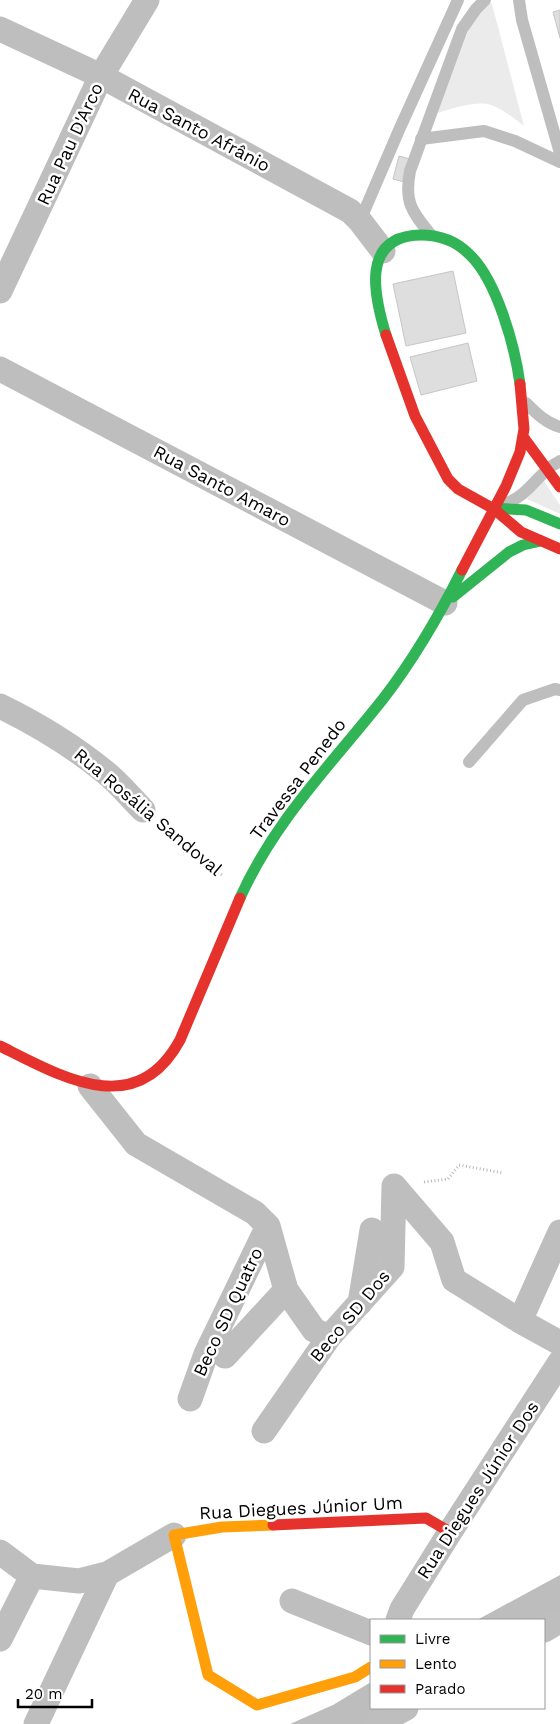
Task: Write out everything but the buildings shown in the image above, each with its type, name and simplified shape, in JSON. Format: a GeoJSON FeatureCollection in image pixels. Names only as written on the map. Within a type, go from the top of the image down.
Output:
{"type":"FeatureCollection","features":[{"type":"Feature","properties":{"kind":"street","name":"Rua Pau D'Arco"},"geometry":{"type":"LineString","coordinates":[[0,291],[101,76],[147,0]]}},
{"type":"Feature","properties":{"kind":"street","name":"Rua Santo Afrânio"},"geometry":{"type":"LineString","coordinates":[[0,29],[101,76],[350,211],[383,251]]}},
{"type":"Feature","properties":{"kind":"street"},"geometry":{"type":"LineString","coordinates":[[560,487],[524,438],[522,400],[515,356],[506,322],[479,265],[467,251],[451,241],[431,236],[410,236],[392,241],[383,251],[376,268],[375,289],[378,308],[419,429],[447,479],[456,488],[493,508],[516,529],[560,549]]}},
{"type":"Feature","properties":{"kind":"street","name":"Rua Santo Amaro"},"geometry":{"type":"LineString","coordinates":[[0,369],[445,603]]}},
{"type":"Feature","properties":{"kind":"street","name":"Travessa Penedo"},"geometry":{"type":"LineString","coordinates":[[0,1046],[69,1079],[90,1086],[118,1086],[138,1082],[157,1071],[170,1058],[180,1040],[243,890],[265,848],[290,812],[416,655],[445,603],[517,462],[524,438]]}},
{"type":"Feature","properties":{"kind":"street"},"geometry":{"type":"LineString","coordinates":[[468,496],[481,494],[507,482]]}},
{"type":"Feature","properties":{"kind":"street"},"geometry":{"type":"LineString","coordinates":[[493,508],[526,510],[560,524]]}},
{"type":"Feature","properties":{"kind":"street"},"geometry":{"type":"LineString","coordinates":[[445,603],[509,552],[523,545],[541,541]]}},
{"type":"Feature","properties":{"kind":"street","name":"Rua Rosália Sandoval"},"geometry":{"type":"LineString","coordinates":[[0,706],[62,741],[106,772],[144,810]]}},
{"type":"Feature","properties":{"kind":"street"},"geometry":{"type":"LineString","coordinates":[[90,1086],[136,1144],[254,1213],[268,1226],[286,1290],[314,1330],[329,1337]]}},
{"type":"Feature","properties":{"kind":"street"},"geometry":{"type":"LineString","coordinates":[[394,1186],[442,1242],[454,1280],[520,1321],[560,1343]]}},
{"type":"Feature","properties":{"kind":"street","name":"Beco SD Dos"},"geometry":{"type":"LineString","coordinates":[[264,1432],[329,1337],[392,1267],[394,1186]]}},
{"type":"Feature","properties":{"kind":"street","name":"Beco SD Quatro"},"geometry":{"type":"LineString","coordinates":[[190,1399],[206,1354],[268,1226]]}},
{"type":"Feature","properties":{"kind":"street"},"geometry":{"type":"LineString","coordinates":[[360,1303],[372,1230]]}},
{"type":"Feature","properties":{"kind":"street"},"geometry":{"type":"LineString","coordinates":[[520,1321],[560,1232]]}},
{"type":"Feature","properties":{"kind":"street"},"geometry":{"type":"LineString","coordinates":[[225,1356],[286,1290]]}},
{"type":"Feature","properties":{"kind":"street","name":"Rua Diegues Júnior Dos"},"geometry":{"type":"LineString","coordinates":[[398,1619],[402,1609],[450,1532],[560,1362]]}},
{"type":"Feature","properties":{"kind":"street","name":"Rua Diegues Júnior Um"},"geometry":{"type":"LineString","coordinates":[[174,1535],[222,1527],[426,1518],[450,1532]]}},
{"type":"Feature","properties":{"kind":"street"},"geometry":{"type":"LineString","coordinates":[[0,1552],[32,1576],[79,1582],[107,1574],[174,1535],[208,1675],[257,1705],[355,1677],[370,1668]]}},
{"type":"Feature","properties":{"kind":"street"},"geometry":{"type":"LineString","coordinates":[[36,1724],[107,1574]]}},
{"type":"Feature","properties":{"kind":"street"},"geometry":{"type":"LineString","coordinates":[[0,1639],[32,1576]]}},
{"type":"Feature","properties":{"kind":"street"},"geometry":{"type":"LineString","coordinates":[[292,1601],[370,1633]]}},
{"type":"Feature","properties":{"kind":"street"},"geometry":{"type":"LineString","coordinates":[[545,1629],[560,1621]]}},
{"type":"Feature","properties":{"kind":"street"},"geometry":{"type":"LineString","coordinates":[[377,1724],[404,1709]]}},
{"type":"Feature","properties":{"kind":"lane"},"geometry":{"type":"LineString","coordinates":[[360,221],[398,130],[458,0]]}},
{"type":"Feature","properties":{"kind":"lane"},"geometry":{"type":"LineString","coordinates":[[431,236],[411,206],[407,194],[410,171],[462,29],[485,0]]}},
{"type":"Feature","properties":{"kind":"lane"},"geometry":{"type":"LineString","coordinates":[[519,0],[522,20],[560,153]]}},
{"type":"Feature","properties":{"kind":"lane"},"geometry":{"type":"LineString","coordinates":[[422,139],[484,131],[515,141],[560,162]]}},
{"type":"Feature","properties":{"kind":"lane"},"geometry":{"type":"LineString","coordinates":[[522,400],[542,418],[552,425],[560,427]]}},
{"type":"Feature","properties":{"kind":"lane"},"geometry":{"type":"LineString","coordinates":[[493,508],[516,499],[526,492],[547,470],[560,461]]}},
{"type":"Feature","properties":{"kind":"lane"},"geometry":{"type":"LineString","coordinates":[[469,762],[523,700],[555,689],[560,690]]}},
{"type":"Feature","properties":{"kind":"path","name":"Rua Rosália Sandoval"},"geometry":{"type":"LineString","coordinates":[[144,810],[178,841],[243,890]]}},
{"type":"Feature","properties":{"kind":"path"},"geometry":{"type":"LineString","coordinates":[[394,1186],[448,1179],[459,1165],[503,1173]]}},
{"type":"Feature","properties":{"kind":"shaded area"},"geometry":{"type":"Polygon","coordinates":[[[487,2],[492,4],[524,126],[500,109],[485,104],[464,106],[437,113],[471,23],[487,2]]]}},
{"type":"Feature","properties":{"kind":"shaded area"},"geometry":{"type":"Polygon","coordinates":[[[544,481],[560,505],[560,514],[527,499],[544,481]]]}},
{"type":"Feature","properties":{"kind":"shaded area"},"geometry":{"type":"Polygon","coordinates":[[[560,1575],[560,1618],[545,1620],[479,1619],[560,1575]]]}},
{"type":"Feature","properties":{"kind":"shaded area"},"geometry":{"type":"Polygon","coordinates":[[[370,1683],[370,1709],[394,1709],[366,1724],[290,1724],[333,1705],[370,1683]]]}},
{"type":"Feature","properties":{"kind":"traffic: fast"},"geometry":{"type":"LineString","coordinates":[[386,335],[376,286],[376,271],[380,257],[388,246],[401,238],[421,235],[447,240],[469,254],[488,280],[509,333],[520,384]]}},
{"type":"Feature","properties":{"kind":"traffic: fast"},"geometry":{"type":"LineString","coordinates":[[493,508],[526,510],[560,524]]}},
{"type":"Feature","properties":{"kind":"traffic: fast"},"geometry":{"type":"LineString","coordinates":[[453,597],[509,552],[523,545],[541,541]]}},
{"type":"Feature","properties":{"kind":"traffic: fast"},"geometry":{"type":"LineString","coordinates":[[240,898],[254,870],[287,818],[383,699],[416,653],[462,570]]}},
{"type":"Feature","properties":{"kind":"traffic: slow"},"geometry":{"type":"LineString","coordinates":[[273,1525],[222,1527],[174,1535],[208,1675],[257,1705],[355,1677],[370,1668]]}},
{"type":"Feature","properties":{"kind":"traffic: jam"},"geometry":{"type":"LineString","coordinates":[[386,335],[415,416],[448,479],[458,489],[494,509],[521,532],[560,549]]}},
{"type":"Feature","properties":{"kind":"traffic: jam"},"geometry":{"type":"LineString","coordinates":[[462,570],[506,486],[520,452],[524,429],[520,384]]}},
{"type":"Feature","properties":{"kind":"traffic: jam"},"geometry":{"type":"LineString","coordinates":[[524,438],[560,487]]}},
{"type":"Feature","properties":{"kind":"traffic: jam"},"geometry":{"type":"LineString","coordinates":[[0,1046],[48,1070],[97,1085],[120,1086],[142,1079],[162,1065],[180,1040],[240,898]]}},
{"type":"Feature","properties":{"kind":"traffic: jam"},"geometry":{"type":"LineString","coordinates":[[273,1525],[426,1518],[450,1532]]}}]}
